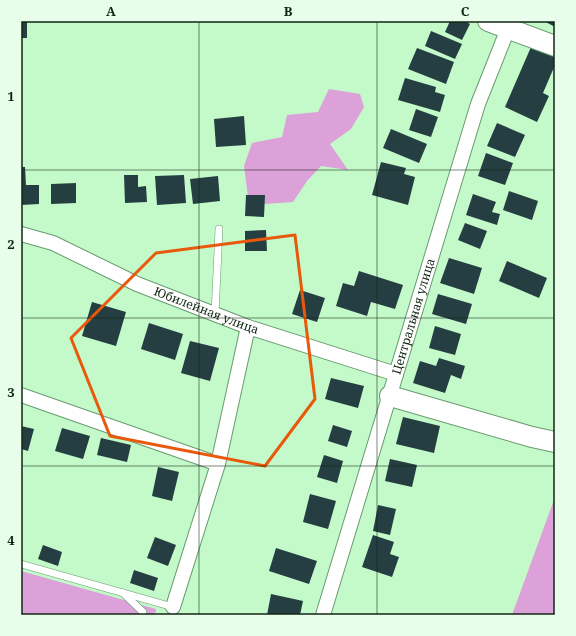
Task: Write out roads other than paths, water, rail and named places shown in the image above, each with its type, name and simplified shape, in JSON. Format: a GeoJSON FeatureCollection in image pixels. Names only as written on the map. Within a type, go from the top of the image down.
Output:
{"type":"FeatureCollection","features":[{"type":"Feature","properties":{"kind":"street"},"geometry":{"type":"LineString","coordinates":[[488,21],[509,25],[555,46]]}},
{"type":"Feature","properties":{"kind":"street","name":"Центральная улица"},"geometry":{"type":"LineString","coordinates":[[323,615],[478,104],[509,25]]}},
{"type":"Feature","properties":{"kind":"street","name":"Юбилейная улица"},"geometry":{"type":"LineString","coordinates":[[21,234],[53,243],[137,284],[248,327],[396,374]]}},
{"type":"Feature","properties":{"kind":"street"},"geometry":{"type":"LineString","coordinates":[[173,608],[218,464],[248,327]]}},
{"type":"Feature","properties":{"kind":"street"},"geometry":{"type":"LineString","coordinates":[[21,395],[218,464]]}},
{"type":"Feature","properties":{"kind":"street"},"geometry":{"type":"LineString","coordinates":[[390,396],[532,437],[555,442]]}},
{"type":"Feature","properties":{"kind":"lane"},"geometry":{"type":"LineString","coordinates":[[215,314],[219,229]]}},
{"type":"Feature","properties":{"kind":"lane"},"geometry":{"type":"LineString","coordinates":[[21,564],[173,608]]}},
{"type":"Feature","properties":{"kind":"lane"},"geometry":{"type":"LineString","coordinates":[[121,592],[143,612],[142,615]]}}]}
